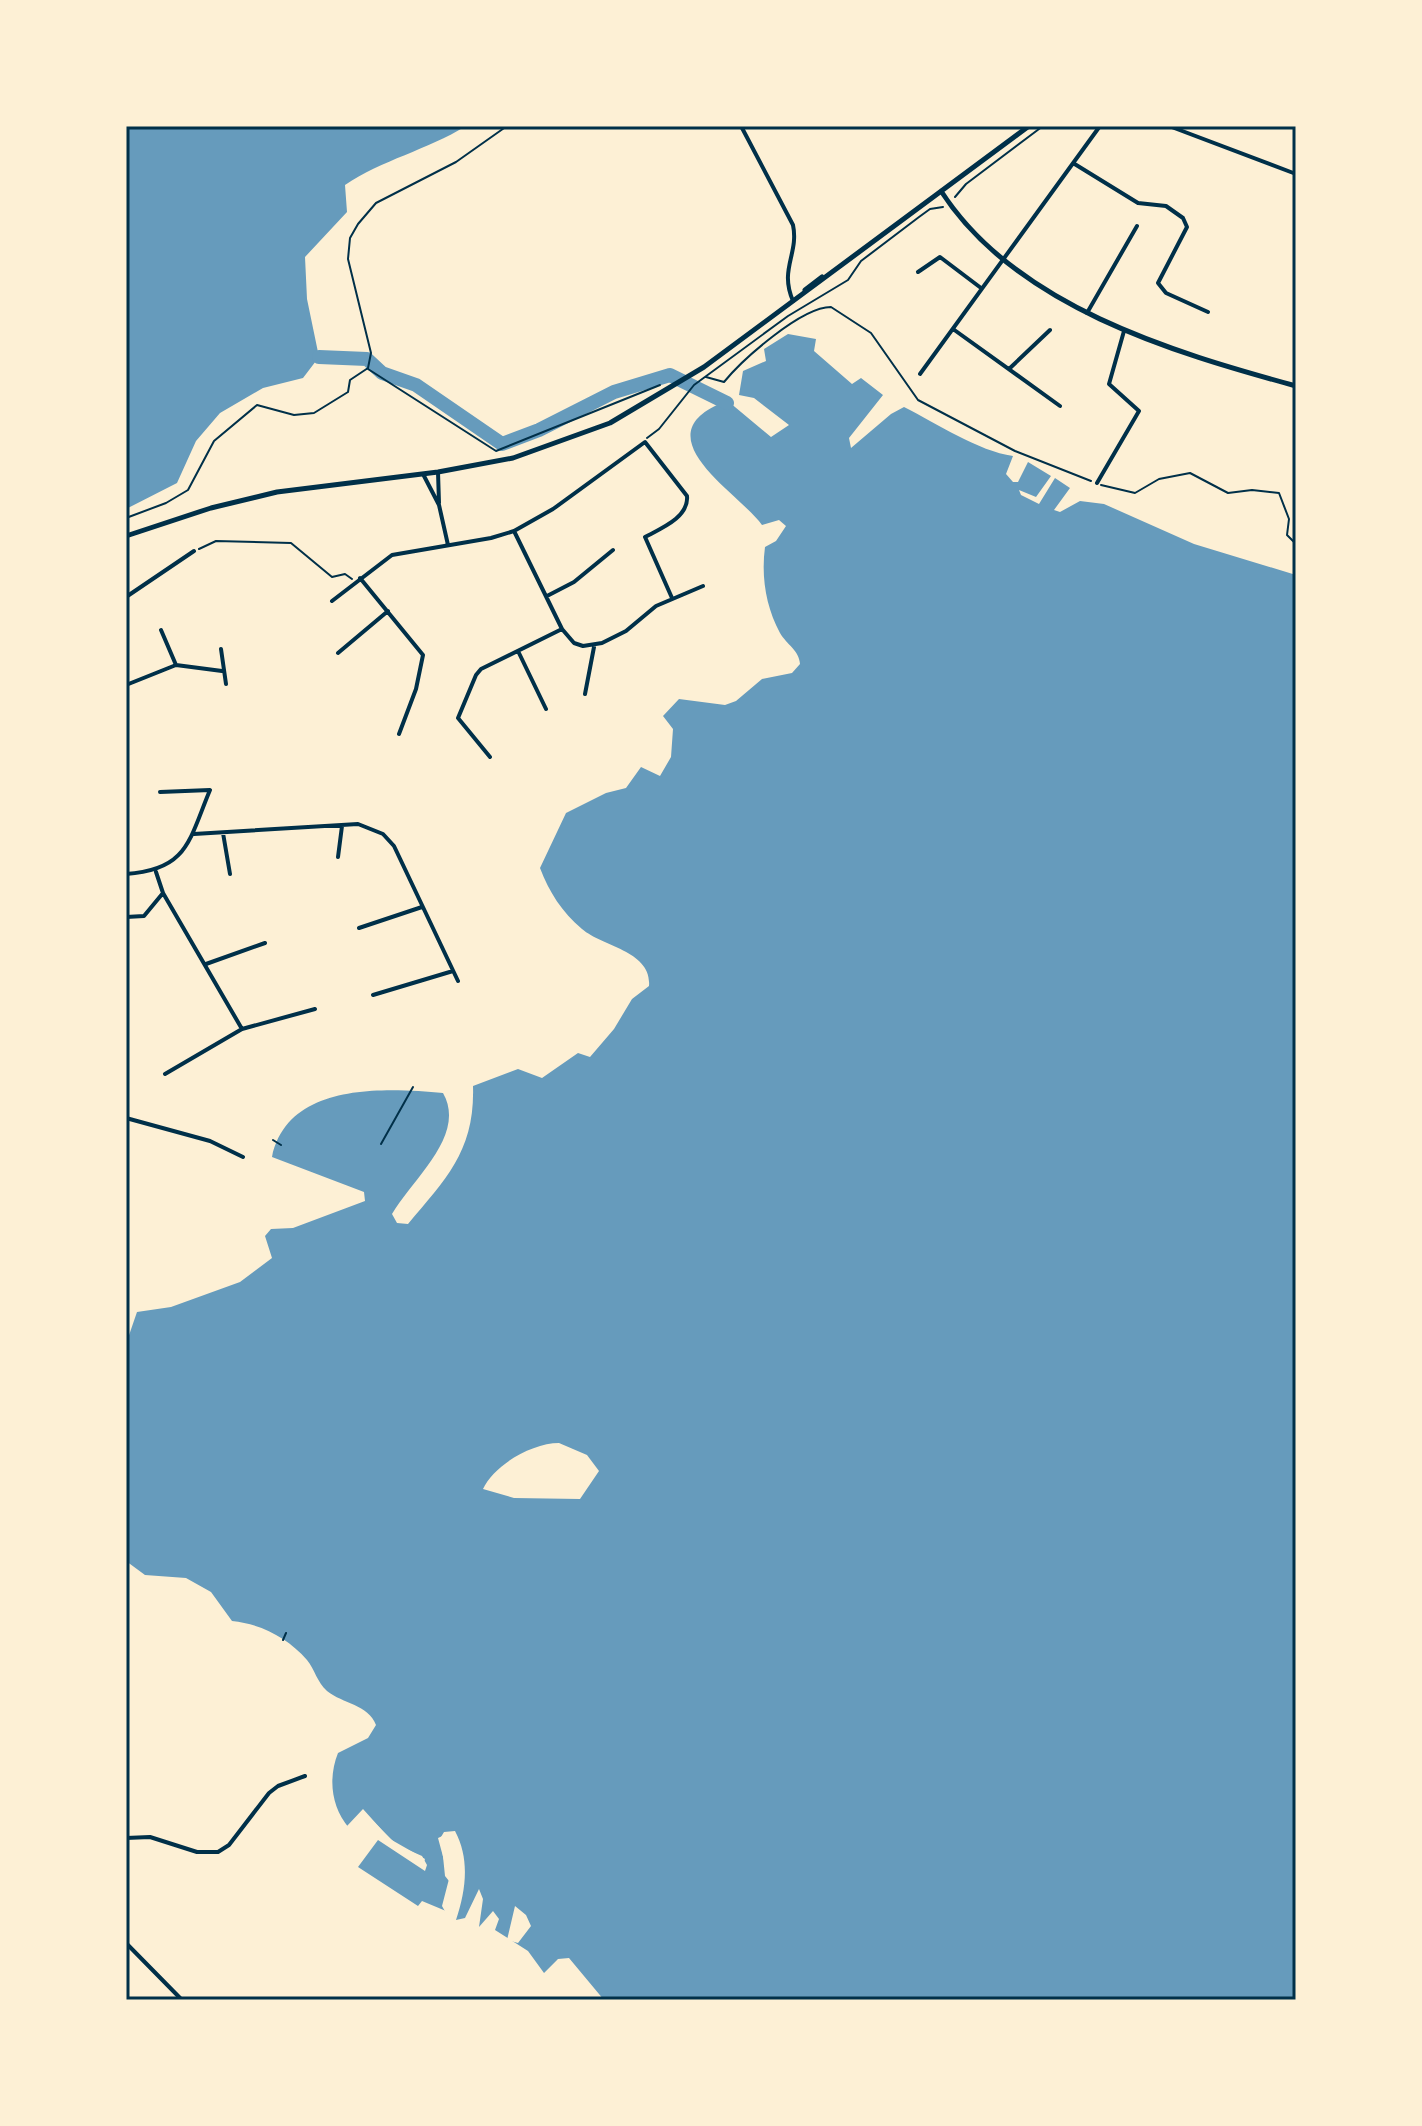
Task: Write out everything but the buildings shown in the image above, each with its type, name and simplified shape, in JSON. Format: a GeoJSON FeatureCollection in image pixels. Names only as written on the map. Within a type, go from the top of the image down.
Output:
{"type":"FeatureCollection","features":[{"type":"Feature","properties":{"kind":"main road"},"geometry":{"type":"LineString","coordinates":[[126,536],[211,508],[277,492],[438,472],[513,458],[620,418],[681,383],[1029,126]]}},
{"type":"Feature","properties":{"kind":"main road"},"geometry":{"type":"LineString","coordinates":[[941,191],[963,220],[1003,257],[1087,313],[1124,331],[1296,386]]}},
{"type":"Feature","properties":{"kind":"street"},"geometry":{"type":"LineString","coordinates":[[741,126],[793,225],[795,239],[786,279],[793,301]]}},
{"type":"Feature","properties":{"kind":"street"},"geometry":{"type":"LineString","coordinates":[[920,374],[1100,126]]}},
{"type":"Feature","properties":{"kind":"street"},"geometry":{"type":"LineString","coordinates":[[1169,126],[1296,174]]}},
{"type":"Feature","properties":{"kind":"street"},"geometry":{"type":"LineString","coordinates":[[1073,163],[1134,201],[1163,204],[1183,218],[1187,227],[1158,283],[1166,293],[1208,312]]}},
{"type":"Feature","properties":{"kind":"street"},"geometry":{"type":"LineString","coordinates":[[1087,313],[1137,226]]}},
{"type":"Feature","properties":{"kind":"street"},"geometry":{"type":"LineString","coordinates":[[918,272],[940,257],[981,288]]}},
{"type":"Feature","properties":{"kind":"street"},"geometry":{"type":"LineString","coordinates":[[953,329],[1060,406]]}},
{"type":"Feature","properties":{"kind":"street"},"geometry":{"type":"LineString","coordinates":[[1009,369],[1050,330]]}},
{"type":"Feature","properties":{"kind":"street"},"geometry":{"type":"LineString","coordinates":[[1097,483],[1139,411],[1109,384],[1124,331]]}},
{"type":"Feature","properties":{"kind":"street"},"geometry":{"type":"LineString","coordinates":[[332,601],[392,555],[514,531],[553,509],[645,442],[687,496],[686,508],[679,515],[645,537],[672,598]]}},
{"type":"Feature","properties":{"kind":"street"},"geometry":{"type":"LineString","coordinates":[[438,472],[439,505],[448,545]]}},
{"type":"Feature","properties":{"kind":"street"},"geometry":{"type":"LineString","coordinates":[[423,474],[439,505]]}},
{"type":"Feature","properties":{"kind":"street"},"geometry":{"type":"LineString","coordinates":[[514,531],[562,629],[574,643],[594,647],[626,631],[672,598],[703,586]]}},
{"type":"Feature","properties":{"kind":"street"},"geometry":{"type":"LineString","coordinates":[[547,596],[574,582],[613,550]]}},
{"type":"Feature","properties":{"kind":"street"},"geometry":{"type":"LineString","coordinates":[[126,597],[194,551]]}},
{"type":"Feature","properties":{"kind":"street"},"geometry":{"type":"LineString","coordinates":[[360,578],[423,655],[416,689],[399,734]]}},
{"type":"Feature","properties":{"kind":"street"},"geometry":{"type":"LineString","coordinates":[[338,653],[388,611]]}},
{"type":"Feature","properties":{"kind":"street"},"geometry":{"type":"LineString","coordinates":[[490,757],[458,718],[481,669],[562,629]]}},
{"type":"Feature","properties":{"kind":"street"},"geometry":{"type":"LineString","coordinates":[[161,630],[176,665]]}},
{"type":"Feature","properties":{"kind":"street"},"geometry":{"type":"LineString","coordinates":[[585,694],[594,647]]}},
{"type":"Feature","properties":{"kind":"street"},"geometry":{"type":"LineString","coordinates":[[221,649],[226,684]]}},
{"type":"Feature","properties":{"kind":"street"},"geometry":{"type":"LineString","coordinates":[[518,651],[546,709]]}},
{"type":"Feature","properties":{"kind":"street"},"geometry":{"type":"LineString","coordinates":[[126,685],[176,665],[222,671]]}},
{"type":"Feature","properties":{"kind":"street"},"geometry":{"type":"LineString","coordinates":[[126,874],[156,872],[175,859],[194,834],[210,790],[160,792]]}},
{"type":"Feature","properties":{"kind":"street"},"geometry":{"type":"LineString","coordinates":[[194,834],[342,826],[373,828],[388,838],[458,981]]}},
{"type":"Feature","properties":{"kind":"street"},"geometry":{"type":"LineString","coordinates":[[338,857],[342,826]]}},
{"type":"Feature","properties":{"kind":"street"},"geometry":{"type":"LineString","coordinates":[[223,832],[230,874]]}},
{"type":"Feature","properties":{"kind":"street"},"geometry":{"type":"LineString","coordinates":[[156,872],[163,893],[242,1029]]}},
{"type":"Feature","properties":{"kind":"street"},"geometry":{"type":"LineString","coordinates":[[126,917],[144,916],[163,893]]}},
{"type":"Feature","properties":{"kind":"street"},"geometry":{"type":"LineString","coordinates":[[359,928],[422,907]]}},
{"type":"Feature","properties":{"kind":"street"},"geometry":{"type":"LineString","coordinates":[[206,964],[265,943]]}},
{"type":"Feature","properties":{"kind":"street"},"geometry":{"type":"LineString","coordinates":[[373,995],[453,971]]}},
{"type":"Feature","properties":{"kind":"street"},"geometry":{"type":"LineString","coordinates":[[165,1074],[242,1029],[315,1009]]}},
{"type":"Feature","properties":{"kind":"street"},"geometry":{"type":"LineString","coordinates":[[126,1118],[210,1141],[243,1157]]}},
{"type":"Feature","properties":{"kind":"street"},"geometry":{"type":"LineString","coordinates":[[126,1838],[150,1837],[197,1852],[218,1852],[229,1845],[269,1793],[278,1786],[305,1776]]}},
{"type":"Feature","properties":{"kind":"street"},"geometry":{"type":"LineString","coordinates":[[126,1943],[182,2000]]}},
{"type":"Feature","properties":{"kind":"path"},"geometry":{"type":"LineString","coordinates":[[126,518],[166,503],[188,490],[214,441],[257,405],[294,415],[314,413],[348,392],[350,380],[368,368],[371,353],[348,259],[350,238],[358,224],[376,203],[456,162],[507,126]]}},
{"type":"Feature","properties":{"kind":"path"},"geometry":{"type":"LineString","coordinates":[[955,197],[966,184],[1043,126]]}},
{"type":"Feature","properties":{"kind":"path"},"geometry":{"type":"LineString","coordinates":[[645,442],[694,385],[795,312],[848,280],[861,261],[919,217],[936,207],[943,207]]}},
{"type":"Feature","properties":{"kind":"path"},"geometry":{"type":"LineString","coordinates":[[706,377],[724,382],[734,368],[769,339],[812,313],[831,307],[875,337],[918,400],[1015,451],[1097,483],[1135,493],[1159,479],[1190,473],[1228,493],[1252,490],[1279,493],[1289,519],[1287,535],[1296,544]]}},
{"type":"Feature","properties":{"kind":"path"},"geometry":{"type":"LineString","coordinates":[[368,368],[496,451],[670,381],[694,385]]}},
{"type":"Feature","properties":{"kind":"path"},"geometry":{"type":"LineString","coordinates":[[194,551],[216,541],[291,543],[332,577],[345,574],[352,579],[360,578]]}},
{"type":"Feature","properties":{"kind":"path"},"geometry":{"type":"LineString","coordinates":[[381,1144],[413,1087]]}},
{"type":"Feature","properties":{"kind":"path"},"geometry":{"type":"LineString","coordinates":[[273,1140],[281,1145]]}},
{"type":"Feature","properties":{"kind":"path"},"geometry":{"type":"LineString","coordinates":[[283,1640],[286,1633]]}},
{"type":"Feature","properties":{"kind":"water"},"geometry":{"type":"Polygon","coordinates":[[[126,126],[466,126],[345,185],[347,212],[305,257],[307,299],[319,357],[303,378],[263,388],[220,413],[196,441],[177,483],[126,509],[126,126]]]}},
{"type":"Feature","properties":{"kind":"water"},"geometry":{"type":"Polygon","coordinates":[[[788,334],[816,339],[814,351],[852,384],[861,378],[883,395],[849,438],[851,448],[891,414],[904,407],[972,443],[1013,456],[1006,474],[1013,482],[1018,482],[1028,462],[1051,476],[1036,497],[1019,490],[1021,495],[1039,504],[1055,478],[1070,488],[1054,510],[1060,512],[1080,501],[1104,504],[1194,544],[1296,575],[1296,2000],[604,2000],[569,1958],[558,1959],[544,1973],[528,1951],[495,1930],[499,1919],[493,1911],[479,1927],[483,1899],[479,1889],[465,1918],[456,1920],[465,1864],[455,1831],[444,1832],[441,1837],[445,1876],[453,1886],[446,1911],[422,1901],[418,1906],[358,1867],[378,1840],[425,1871],[427,1865],[422,1856],[397,1845],[367,1815],[349,1828],[338,1811],[332,1782],[338,1753],[368,1738],[376,1725],[372,1718],[361,1708],[327,1691],[307,1660],[283,1639],[253,1625],[232,1621],[211,1592],[186,1578],[145,1575],[126,1561],[126,1344],[137,1312],[171,1307],[240,1282],[272,1258],[265,1236],[271,1229],[293,1228],[365,1201],[364,1192],[272,1157],[282,1133],[297,1115],[318,1102],[367,1091],[443,1093],[449,1109],[443,1140],[392,1214],[397,1223],[408,1224],[446,1177],[464,1146],[473,1086],[518,1069],[542,1078],[578,1053],[590,1057],[614,1029],[632,999],[649,986],[648,974],[635,957],[591,935],[568,916],[540,868],[566,813],[606,793],[626,788],[641,767],[660,776],[671,757],[673,729],[663,716],[679,699],[725,705],[736,701],[762,679],[792,673],[800,664],[775,623],[764,581],[765,547],[776,541],[786,526],[779,520],[762,525],[704,466],[694,450],[691,434],[697,419],[717,405],[725,408],[729,402],[771,437],[789,425],[754,398],[739,395],[743,371],[766,361],[764,349],[788,334]],[[559,1443],[537,1447],[505,1464],[483,1489],[514,1498],[580,1499],[599,1471],[587,1455],[559,1443]]]}},
{"type":"Feature","properties":{"kind":"pier"},"geometry":{"type":"Polygon","coordinates":[[[363,1809],[390,1839],[425,1859],[422,1867],[375,1836],[389,1842],[367,1820],[355,1832],[348,1832],[347,1826],[363,1809]]]}},
{"type":"Feature","properties":{"kind":"pier"},"geometry":{"type":"Polygon","coordinates":[[[449,1833],[445,1838],[449,1875],[457,1886],[447,1915],[442,1906],[449,1879],[438,1838],[449,1833]]]}},
{"type":"Feature","properties":{"kind":"pier"},"geometry":{"type":"Polygon","coordinates":[[[515,1906],[526,1915],[531,1926],[518,1943],[507,1940],[515,1906]]]}},
{"type":"Feature","properties":{"kind":"waterway"},"geometry":{"type":"LineString","coordinates":[[319,357],[367,359],[382,373],[416,385],[502,444],[539,430],[614,392],[670,375],[727,403]]}}]}
